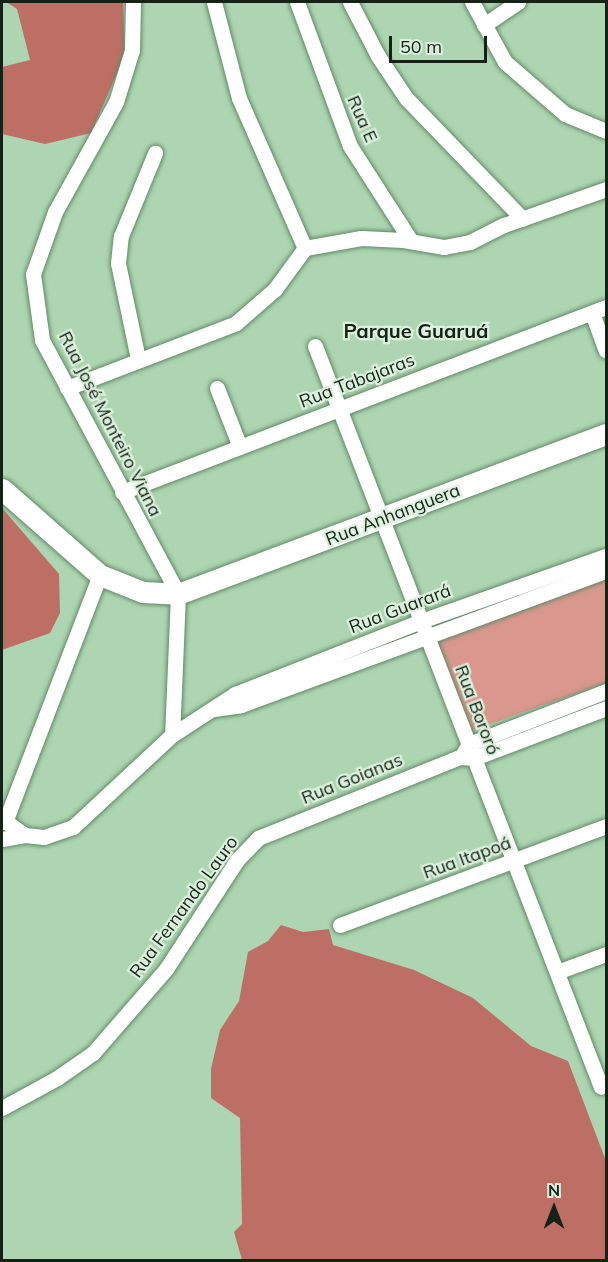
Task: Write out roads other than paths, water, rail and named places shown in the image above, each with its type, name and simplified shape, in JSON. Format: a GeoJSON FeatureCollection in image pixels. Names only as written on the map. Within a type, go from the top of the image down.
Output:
{"type":"FeatureCollection","features":[{"type":"Feature","properties":{"kind":"street","name":"Rua José Monteiro Viana"},"geometry":{"type":"LineString","coordinates":[[133,2],[132,50],[116,102],[55,212],[33,274],[42,340],[178,594]]}},
{"type":"Feature","properties":{"kind":"street"},"geometry":{"type":"LineString","coordinates":[[214,2],[239,98],[305,248]]}},
{"type":"Feature","properties":{"kind":"street","name":"Rua E"},"geometry":{"type":"LineString","coordinates":[[297,2],[350,146],[411,241]]}},
{"type":"Feature","properties":{"kind":"street"},"geometry":{"type":"LineString","coordinates":[[350,2],[378,56],[406,98],[523,219]]}},
{"type":"Feature","properties":{"kind":"street"},"geometry":{"type":"LineString","coordinates":[[472,2],[505,62],[565,114],[606,131]]}},
{"type":"Feature","properties":{"kind":"street"},"geometry":{"type":"LineString","coordinates":[[483,25],[518,2]]}},
{"type":"Feature","properties":{"kind":"street"},"geometry":{"type":"LineString","coordinates":[[138,359],[118,263],[121,236],[155,153]]}},
{"type":"Feature","properties":{"kind":"street"},"geometry":{"type":"LineString","coordinates":[[67,388],[138,359],[219,331],[252,312],[305,248],[361,238],[411,241],[444,247],[470,242],[523,219],[606,189]]}},
{"type":"Feature","properties":{"kind":"street","name":"Rua Tabajaras"},"geometry":{"type":"LineString","coordinates":[[122,492],[606,307]]}},
{"type":"Feature","properties":{"kind":"street"},"geometry":{"type":"LineString","coordinates":[[592,313],[606,351]]}},
{"type":"Feature","properties":{"kind":"street","name":"Rua Bororó"},"geometry":{"type":"LineString","coordinates":[[315,346],[424,628],[468,753],[602,1081]]}},
{"type":"Feature","properties":{"kind":"street"},"geometry":{"type":"LineString","coordinates":[[217,388],[240,447]]}},
{"type":"Feature","properties":{"kind":"street","name":"Rua Anhanguera"},"geometry":{"type":"LineString","coordinates":[[178,594],[382,520],[606,434]]}},
{"type":"Feature","properties":{"kind":"street"},"geometry":{"type":"LineString","coordinates":[[2,489],[100,575],[143,592],[178,594],[172,735]]}},
{"type":"Feature","properties":{"kind":"street","name":"Rua Guarará"},"geometry":{"type":"LineString","coordinates":[[2,839],[25,834],[44,837],[73,827],[172,735],[211,710],[241,705],[292,679],[424,628],[603,565]]}},
{"type":"Feature","properties":{"kind":"street"},"geometry":{"type":"LineString","coordinates":[[25,834],[3,820],[100,575]]}},
{"type":"Feature","properties":{"kind":"street","name":"Rua Goianas"},"geometry":{"type":"LineString","coordinates":[[258,838],[468,753],[606,691]]}},
{"type":"Feature","properties":{"kind":"street","name":"Rua Goianas"},"geometry":{"type":"LineString","coordinates":[[468,753],[606,708]]}},
{"type":"Feature","properties":{"kind":"street","name":"Rua Itapoá"},"geometry":{"type":"LineString","coordinates":[[340,925],[606,826]]}},
{"type":"Feature","properties":{"kind":"street","name":"Rua Fernando Lauro"},"geometry":{"type":"LineString","coordinates":[[2,1108],[93,1053],[166,969],[237,860],[258,838]]}},
{"type":"Feature","properties":{"kind":"street"},"geometry":{"type":"LineString","coordinates":[[557,972],[606,954]]}},
{"type":"Feature","properties":{"kind":"district","name":"Parque Guaruá"},"geometry":{"type":"Point","coordinates":[416,330]}}]}
